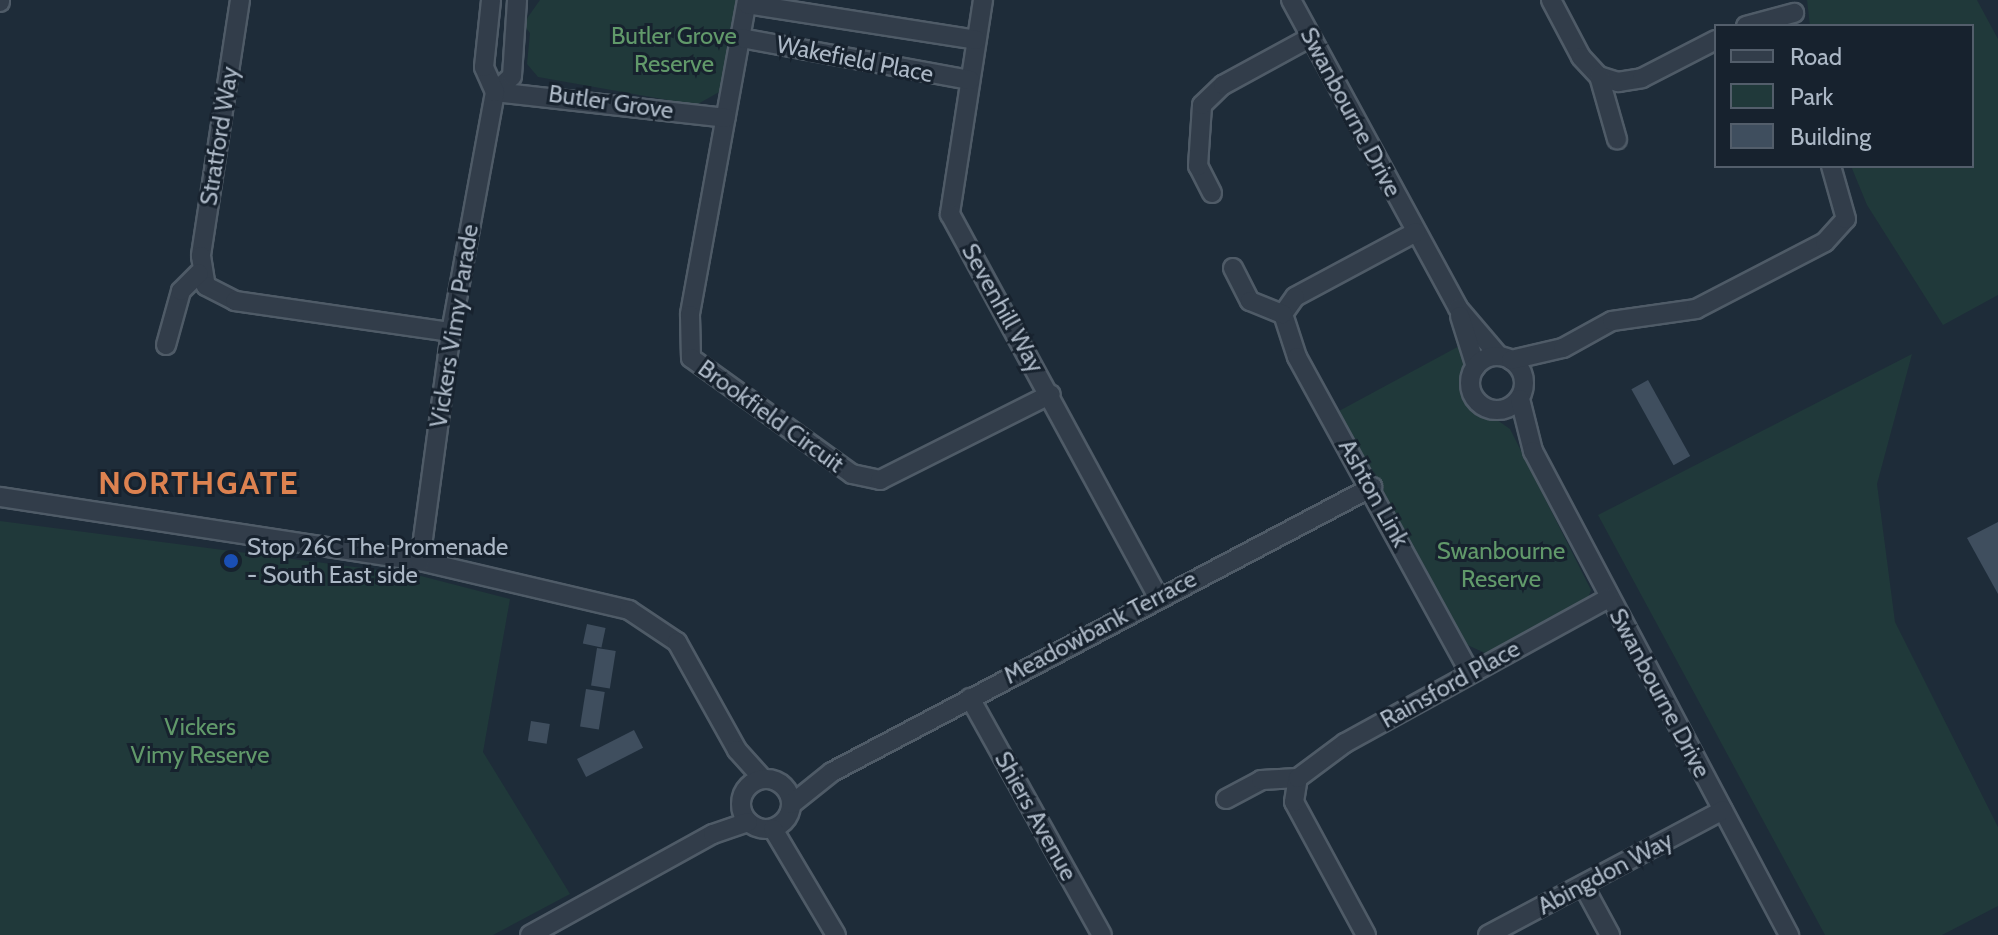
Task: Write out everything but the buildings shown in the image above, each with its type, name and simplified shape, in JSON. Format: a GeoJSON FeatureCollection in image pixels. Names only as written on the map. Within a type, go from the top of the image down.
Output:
{"type":"FeatureCollection","features":[{"type":"Feature","properties":{"kind":"street","name":"Stratford Way"},"geometry":{"type":"LineString","coordinates":[[166,345],[181,291],[199,273],[240,0]]}},
{"type":"Feature","properties":{"kind":"street","name":"Vickers Vimy Parade"},"geometry":{"type":"LineString","coordinates":[[420,561],[451,332],[495,92],[484,67],[491,0]]}},
{"type":"Feature","properties":{"kind":"street","name":"Vickers Vimy Parade"},"geometry":{"type":"LineString","coordinates":[[495,92],[512,76],[517,0]]}},
{"type":"Feature","properties":{"kind":"street","name":"Sevenhill Way"},"geometry":{"type":"LineString","coordinates":[[983,0],[950,214],[1051,394],[1157,595]]}},
{"type":"Feature","properties":{"kind":"street","name":"Swanbourne Drive"},"geometry":{"type":"LineString","coordinates":[[1291,0],[1458,308],[1476,367]]}},
{"type":"Feature","properties":{"kind":"street"},"geometry":{"type":"LineString","coordinates":[[1551,0],[1599,76],[1617,139]]}},
{"type":"Feature","properties":{"kind":"street","name":"Wakefield Place"},"geometry":{"type":"LineString","coordinates":[[747,2],[976,40]]}},
{"type":"Feature","properties":{"kind":"street","name":"Brookfield Circuit"},"geometry":{"type":"LineString","coordinates":[[747,2],[690,315],[691,358],[852,474],[880,480],[1051,394]]}},
{"type":"Feature","properties":{"kind":"street"},"geometry":{"type":"LineString","coordinates":[[1753,24],[1794,13]]}},
{"type":"Feature","properties":{"kind":"street"},"geometry":{"type":"LineString","coordinates":[[1212,193],[1198,166],[1202,105],[1223,85],[1311,37]]}},
{"type":"Feature","properties":{"kind":"street","name":"Wakefield Place"},"geometry":{"type":"LineString","coordinates":[[741,38],[970,80]]}},
{"type":"Feature","properties":{"kind":"street"},"geometry":{"type":"LineString","coordinates":[[1599,76],[1642,78],[1714,41]]}},
{"type":"Feature","properties":{"kind":"street","name":"Butler Grove"},"geometry":{"type":"LineString","coordinates":[[495,92],[726,118]]}},
{"type":"Feature","properties":{"kind":"street"},"geometry":{"type":"LineString","coordinates":[[1563,348],[1505,358],[1476,367],[1471,385],[1477,402],[1503,410],[1563,348],[1612,321],[1696,309],[1825,242],[1846,219],[1832,168]]}},
{"type":"Feature","properties":{"kind":"street"},"geometry":{"type":"LineString","coordinates":[[1233,268],[1250,301],[1283,314],[1295,297],[1416,232]]}},
{"type":"Feature","properties":{"kind":"street"},"geometry":{"type":"LineString","coordinates":[[199,273],[206,286],[235,301],[451,332]]}},
{"type":"Feature","properties":{"kind":"street","name":"Swanbourne Drive"},"geometry":{"type":"LineString","coordinates":[[1458,308],[1505,358]]}},
{"type":"Feature","properties":{"kind":"street","name":"Ashton Link"},"geometry":{"type":"LineString","coordinates":[[1283,314],[1297,357],[1372,487],[1469,671]]}},
{"type":"Feature","properties":{"kind":"street"},"geometry":{"type":"LineString","coordinates":[[1505,358],[1522,393]]}},
{"type":"Feature","properties":{"kind":"street","name":"Swanbourne Drive"},"geometry":{"type":"LineString","coordinates":[[1522,393],[1533,451]]}},
{"type":"Feature","properties":{"kind":"street","name":"Swanbourne Drive"},"geometry":{"type":"LineString","coordinates":[[1503,410],[1533,451],[1789,935]]}},
{"type":"Feature","properties":{"kind":"street","name":"Meadowbank Terrace"},"geometry":{"type":"LineString","coordinates":[[783,785],[832,772],[1157,595],[1372,487]]}},
{"type":"Feature","properties":{"kind":"street"},"geometry":{"type":"LineString","coordinates":[[0,497],[420,561],[629,610],[677,642],[737,750],[763,779],[783,785],[783,818],[804,875],[836,935]]}},
{"type":"Feature","properties":{"kind":"street","name":"Rainsford Place"},"geometry":{"type":"LineString","coordinates":[[1226,799],[1261,780],[1298,778],[1469,671],[1609,598]]}},
{"type":"Feature","properties":{"kind":"street","name":"Shiers Avenue"},"geometry":{"type":"LineString","coordinates":[[970,698],[1102,935]]}},
{"type":"Feature","properties":{"kind":"street"},"geometry":{"type":"LineString","coordinates":[[737,750],[744,807]]}},
{"type":"Feature","properties":{"kind":"street","name":"Meadowbank Terrace"},"geometry":{"type":"LineString","coordinates":[[783,818],[832,772]]}},
{"type":"Feature","properties":{"kind":"street"},"geometry":{"type":"LineString","coordinates":[[1298,778],[1294,802],[1366,935]]}},
{"type":"Feature","properties":{"kind":"street"},"geometry":{"type":"LineString","coordinates":[[530,935],[713,834],[744,807],[763,779]]}},
{"type":"Feature","properties":{"kind":"street"},"geometry":{"type":"LineString","coordinates":[[744,807],[783,818]]}},
{"type":"Feature","properties":{"kind":"street","name":"Abingdon Way"},"geometry":{"type":"LineString","coordinates":[[1488,935],[1723,810]]}},
{"type":"Feature","properties":{"kind":"street"},"geometry":{"type":"LineString","coordinates":[[1583,885],[1610,935]]}},
{"type":"Feature","properties":{"kind":"street"},"geometry":{"type":"LineString","coordinates":[[563,918],[572,935]]}},
{"type":"Feature","properties":{"kind":"green space","name":"Butler Grove Reserve"},"geometry":{"type":"Polygon","coordinates":[[[540,0],[736,0],[721,91],[696,105],[538,77],[527,64],[530,33],[523,24],[540,0]]]}},
{"type":"Feature","properties":{"kind":"green space"},"geometry":{"type":"Polygon","coordinates":[[[1807,0],[1977,0],[1998,39],[1998,295],[1943,325],[1867,205],[1852,168],[1974,168],[1974,24],[1810,24],[1807,0]]]}},
{"type":"Feature","properties":{"kind":"green space","name":"Swanbourne Reserve"},"geometry":{"type":"Polygon","coordinates":[[[1463,344],[1467,399],[1510,429],[1591,590],[1587,601],[1487,654],[1461,642],[1339,411],[1463,344]]]}},
{"type":"Feature","properties":{"kind":"green space"},"geometry":{"type":"Polygon","coordinates":[[[1912,354],[1877,484],[1895,622],[1998,827],[1998,906],[1942,935],[1825,935],[1598,515],[1912,354]]]}},
{"type":"Feature","properties":{"kind":"green space","name":"Vickers Vimy Reserve"},"geometry":{"type":"Polygon","coordinates":[[[0,521],[417,575],[510,599],[483,752],[570,894],[493,935],[0,935],[0,521]]]}},
{"type":"Feature","properties":{"kind":"place","name":"Stop 26C The Promenade - South East side"},"geometry":{"type":"Point","coordinates":[231,561]}},
{"type":"Feature","properties":{"kind":"district","name":"NORTHGATE"},"geometry":{"type":"Point","coordinates":[199,483]}}]}
